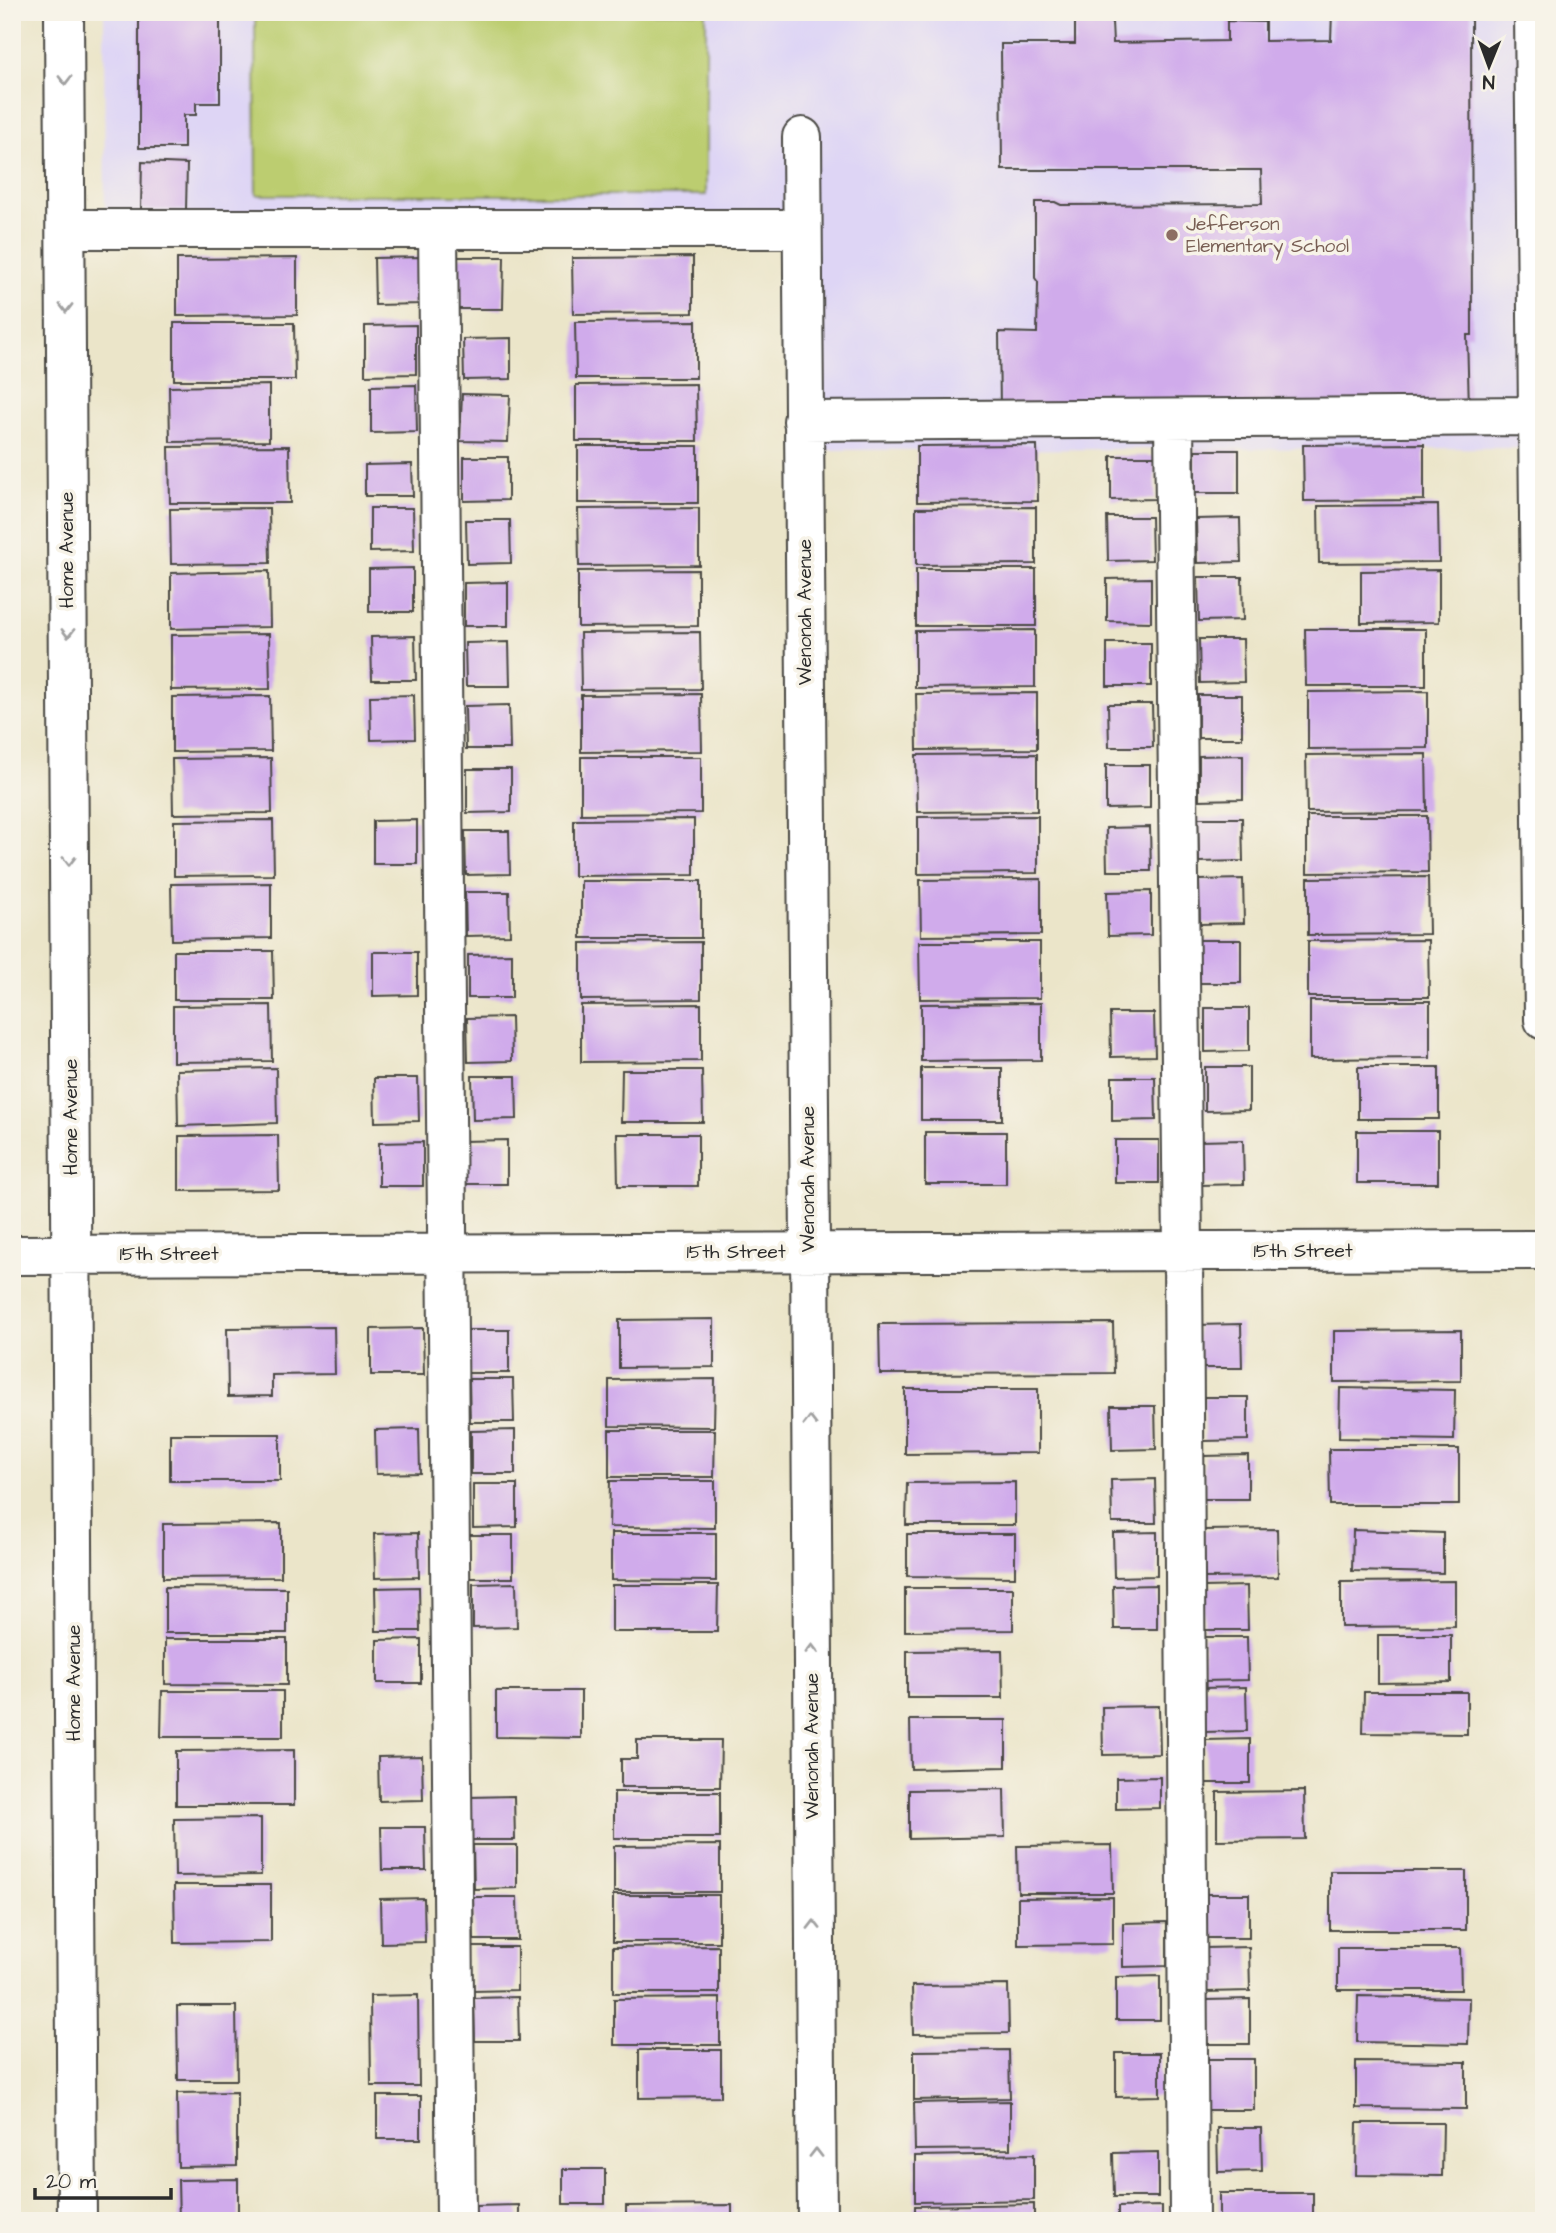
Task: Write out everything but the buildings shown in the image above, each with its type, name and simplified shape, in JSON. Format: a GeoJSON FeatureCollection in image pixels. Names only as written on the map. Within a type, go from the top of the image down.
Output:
{"type":"FeatureCollection","features":[{"type":"Feature","properties":{"kind":"street","name":"Home Avenue"},"geometry":{"type":"LineString","coordinates":[[64,12],[77,2221]]}},
{"type":"Feature","properties":{"kind":"street"},"geometry":{"type":"LineString","coordinates":[[1534,12],[1540,232],[1538,416],[1544,1020]]}},
{"type":"Feature","properties":{"kind":"street","name":"Wenonah Avenue"},"geometry":{"type":"LineString","coordinates":[[802,137],[817,2221]]}},
{"type":"Feature","properties":{"kind":"street"},"geometry":{"type":"LineString","coordinates":[[65,229],[802,229]]}},
{"type":"Feature","properties":{"kind":"street"},"geometry":{"type":"LineString","coordinates":[[438,229],[456,2221]]}},
{"type":"Feature","properties":{"kind":"street"},"geometry":{"type":"LineString","coordinates":[[803,421],[1538,416]]}},
{"type":"Feature","properties":{"kind":"street"},"geometry":{"type":"LineString","coordinates":[[1174,419],[1189,2221]]}},
{"type":"Feature","properties":{"kind":"street","name":"15th Street"},"geometry":{"type":"LineString","coordinates":[[12,1255],[1544,1250]]}},
{"type":"Feature","properties":{"kind":"shaded area","name":"Jefferson Elementary School"},"geometry":{"type":"Polygon","coordinates":[[[104,12],[1530,12],[1532,448],[814,450],[813,221],[105,229],[104,12]]]}},
{"type":"Feature","properties":{"kind":"green space"},"geometry":{"type":"Polygon","coordinates":[[[255,12],[706,12],[706,195],[256,195],[255,12]]]}},
{"type":"Feature","properties":{"kind":"place","name":"Jefferson Elementary School"},"geometry":{"type":"Point","coordinates":[1172,235]}}]}
